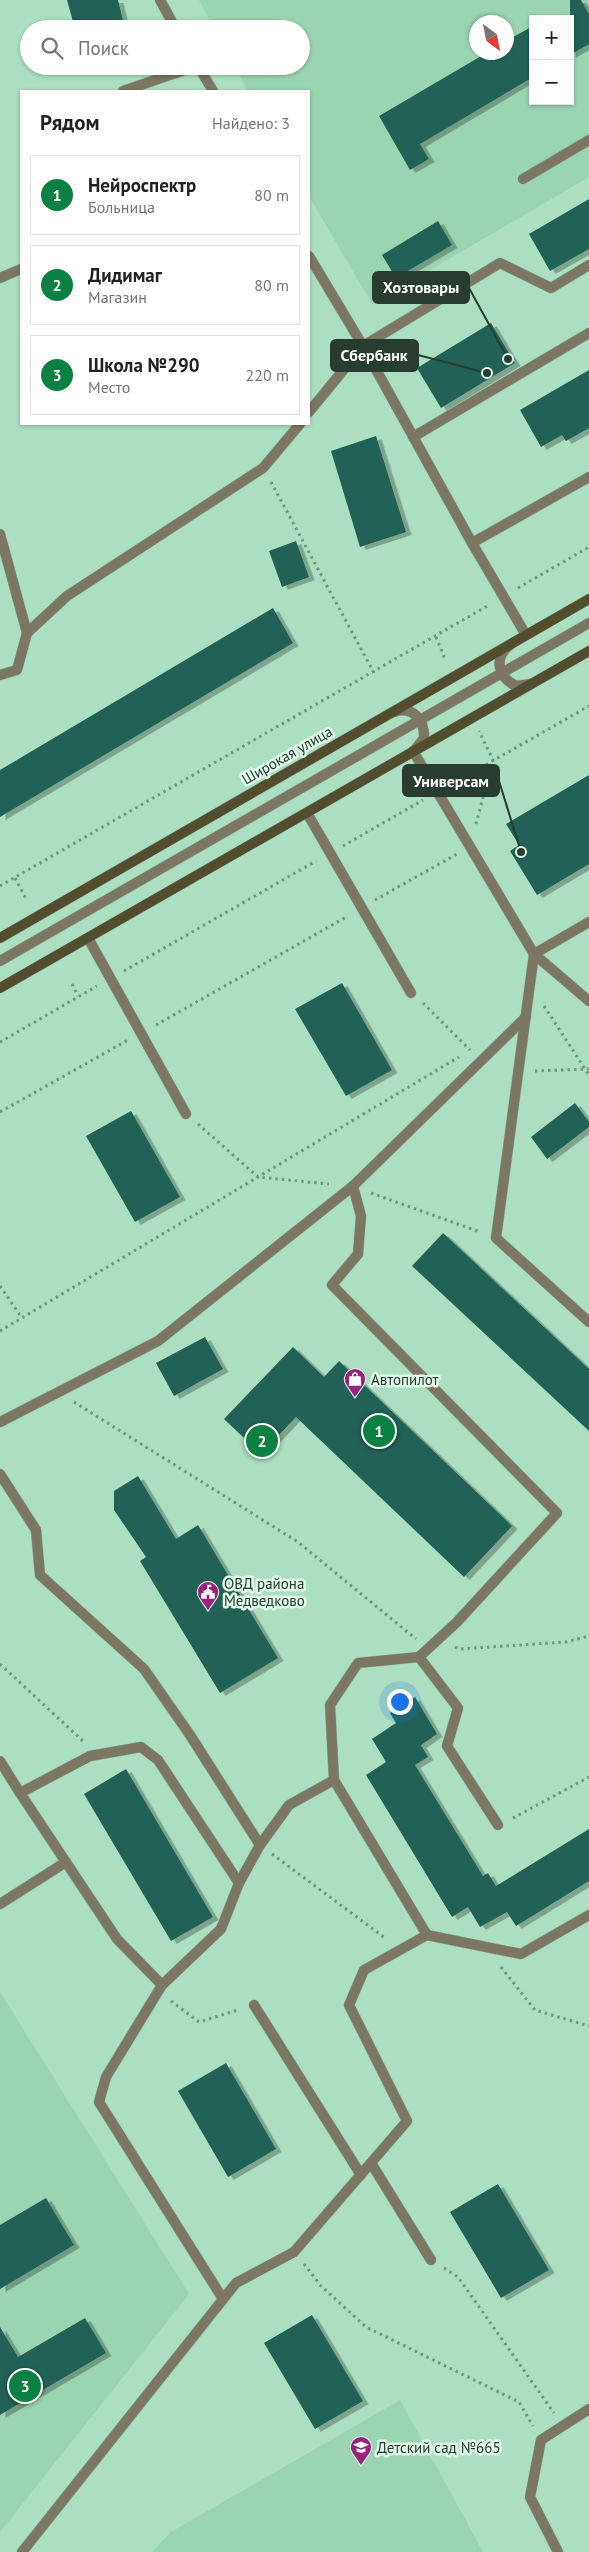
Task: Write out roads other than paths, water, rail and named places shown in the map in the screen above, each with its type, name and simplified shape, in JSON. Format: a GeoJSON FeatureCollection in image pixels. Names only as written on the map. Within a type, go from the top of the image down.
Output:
{"type":"FeatureCollection","features":[{"type":"Feature","properties":{"kind":"main road","name":"Широкая улица"},"geometry":{"type":"LineString","coordinates":[[0,938],[589,599]]}},
{"type":"Feature","properties":{"kind":"main road"},"geometry":{"type":"LineString","coordinates":[[0,988],[589,651]]}},
{"type":"Feature","properties":{"kind":"street"},"geometry":{"type":"LineString","coordinates":[[160,0],[171,20]]}},
{"type":"Feature","properties":{"kind":"street"},"geometry":{"type":"LineString","coordinates":[[126,90],[170,75]]}},
{"type":"Feature","properties":{"kind":"street"},"geometry":{"type":"LineString","coordinates":[[202,75],[211,90]]}},
{"type":"Feature","properties":{"kind":"street"},"geometry":{"type":"LineString","coordinates":[[524,178],[589,140]]}},
{"type":"Feature","properties":{"kind":"street"},"geometry":{"type":"LineString","coordinates":[[310,258],[363,346],[472,543],[526,635]]}},
{"type":"Feature","properties":{"kind":"street"},"geometry":{"type":"LineString","coordinates":[[310,411],[363,346],[500,263],[551,288],[589,265]]}},
{"type":"Feature","properties":{"kind":"street"},"geometry":{"type":"LineString","coordinates":[[0,278],[20,269]]}},
{"type":"Feature","properties":{"kind":"street"},"geometry":{"type":"LineString","coordinates":[[413,437],[589,333]]}},
{"type":"Feature","properties":{"kind":"street"},"geometry":{"type":"LineString","coordinates":[[27,632],[67,596],[263,468],[299,425]]}},
{"type":"Feature","properties":{"kind":"street"},"geometry":{"type":"LineString","coordinates":[[472,543],[589,477]]}},
{"type":"Feature","properties":{"kind":"street"},"geometry":{"type":"LineString","coordinates":[[0,534],[27,632],[17,670],[0,675]]}},
{"type":"Feature","properties":{"kind":"street"},"geometry":{"type":"LineString","coordinates":[[0,961],[589,623]]}},
{"type":"Feature","properties":{"kind":"street"},"geometry":{"type":"LineString","coordinates":[[510,644],[500,658],[501,673],[508,682],[516,686],[533,683]]}},
{"type":"Feature","properties":{"kind":"street"},"geometry":{"type":"LineString","coordinates":[[391,713],[399,710],[408,710],[420,720],[424,729],[424,738],[413,751],[534,954],[589,1001]]}},
{"type":"Feature","properties":{"kind":"street"},"geometry":{"type":"LineString","coordinates":[[307,813],[412,992]]}},
{"type":"Feature","properties":{"kind":"street"},"geometry":{"type":"LineString","coordinates":[[534,954],[589,922]]}},
{"type":"Feature","properties":{"kind":"street"},"geometry":{"type":"LineString","coordinates":[[88,938],[186,1114]]}},
{"type":"Feature","properties":{"kind":"street"},"geometry":{"type":"LineString","coordinates":[[534,954],[496,1238],[589,1322]]}},
{"type":"Feature","properties":{"kind":"street"},"geometry":{"type":"LineString","coordinates":[[0,1422],[158,1341],[353,1186],[526,1017]]}},
{"type":"Feature","properties":{"kind":"street"},"geometry":{"type":"LineString","coordinates":[[353,1186],[361,1216],[358,1254],[332,1285],[557,1513],[439,1639],[419,1657],[358,1663],[330,1704],[334,1780],[427,1935]]}},
{"type":"Feature","properties":{"kind":"street"},"geometry":{"type":"LineString","coordinates":[[0,1474],[36,1530],[40,1575],[144,1669],[190,1735],[260,1845]]}},
{"type":"Feature","properties":{"kind":"street"},"geometry":{"type":"LineString","coordinates":[[419,1657],[458,1708],[447,1746],[498,1825]]}},
{"type":"Feature","properties":{"kind":"street"},"geometry":{"type":"LineString","coordinates":[[20,1793],[90,1756],[141,1747],[158,1760],[239,1883]]}},
{"type":"Feature","properties":{"kind":"street"},"geometry":{"type":"LineString","coordinates":[[0,1761],[118,1939],[160,1989]]}},
{"type":"Feature","properties":{"kind":"street"},"geometry":{"type":"LineString","coordinates":[[223,2299],[99,2102],[106,2077],[160,1989],[221,1929],[239,1883],[260,1845],[289,1805],[334,1780]]}},
{"type":"Feature","properties":{"kind":"street"},"geometry":{"type":"LineString","coordinates":[[0,1904],[66,1862]]}},
{"type":"Feature","properties":{"kind":"street"},"geometry":{"type":"LineString","coordinates":[[22,2552],[236,2283],[294,2252],[407,2121],[349,2006],[364,1970],[427,1935],[521,1954],[589,1915]]}},
{"type":"Feature","properties":{"kind":"street"},"geometry":{"type":"LineString","coordinates":[[254,2005],[360,2175]]}},
{"type":"Feature","properties":{"kind":"street"},"geometry":{"type":"LineString","coordinates":[[371,2163],[431,2260]]}},
{"type":"Feature","properties":{"kind":"street"},"geometry":{"type":"LineString","coordinates":[[558,2552],[530,2497],[541,2440],[589,2409]]}},
{"type":"Feature","properties":{"kind":"place","name":"Хозтовары"},"geometry":{"type":"Point","coordinates":[508,359]}},
{"type":"Feature","properties":{"kind":"place","name":"Сбербанк"},"geometry":{"type":"Point","coordinates":[487,373]}},
{"type":"Feature","properties":{"kind":"place","name":"Универсам"},"geometry":{"type":"Point","coordinates":[521,852]}},
{"type":"Feature","properties":{"kind":"place","name":"Автопилот"},"geometry":{"type":"Point","coordinates":[355,1398]}},
{"type":"Feature","properties":{"kind":"place","name":"Нейроcпектр"},"geometry":{"type":"Point","coordinates":[379,1431]}},
{"type":"Feature","properties":{"kind":"place","name":"Дидимаг"},"geometry":{"type":"Point","coordinates":[262,1441]}},
{"type":"Feature","properties":{"kind":"place","name":"ОВД района Медведково"},"geometry":{"type":"Point","coordinates":[208,1611]}},
{"type":"Feature","properties":{"kind":"place","name":"Школа №290"},"geometry":{"type":"Point","coordinates":[25,2386]}},
{"type":"Feature","properties":{"kind":"place","name":"Детский сад №665"},"geometry":{"type":"Point","coordinates":[361,2466]}}]}
